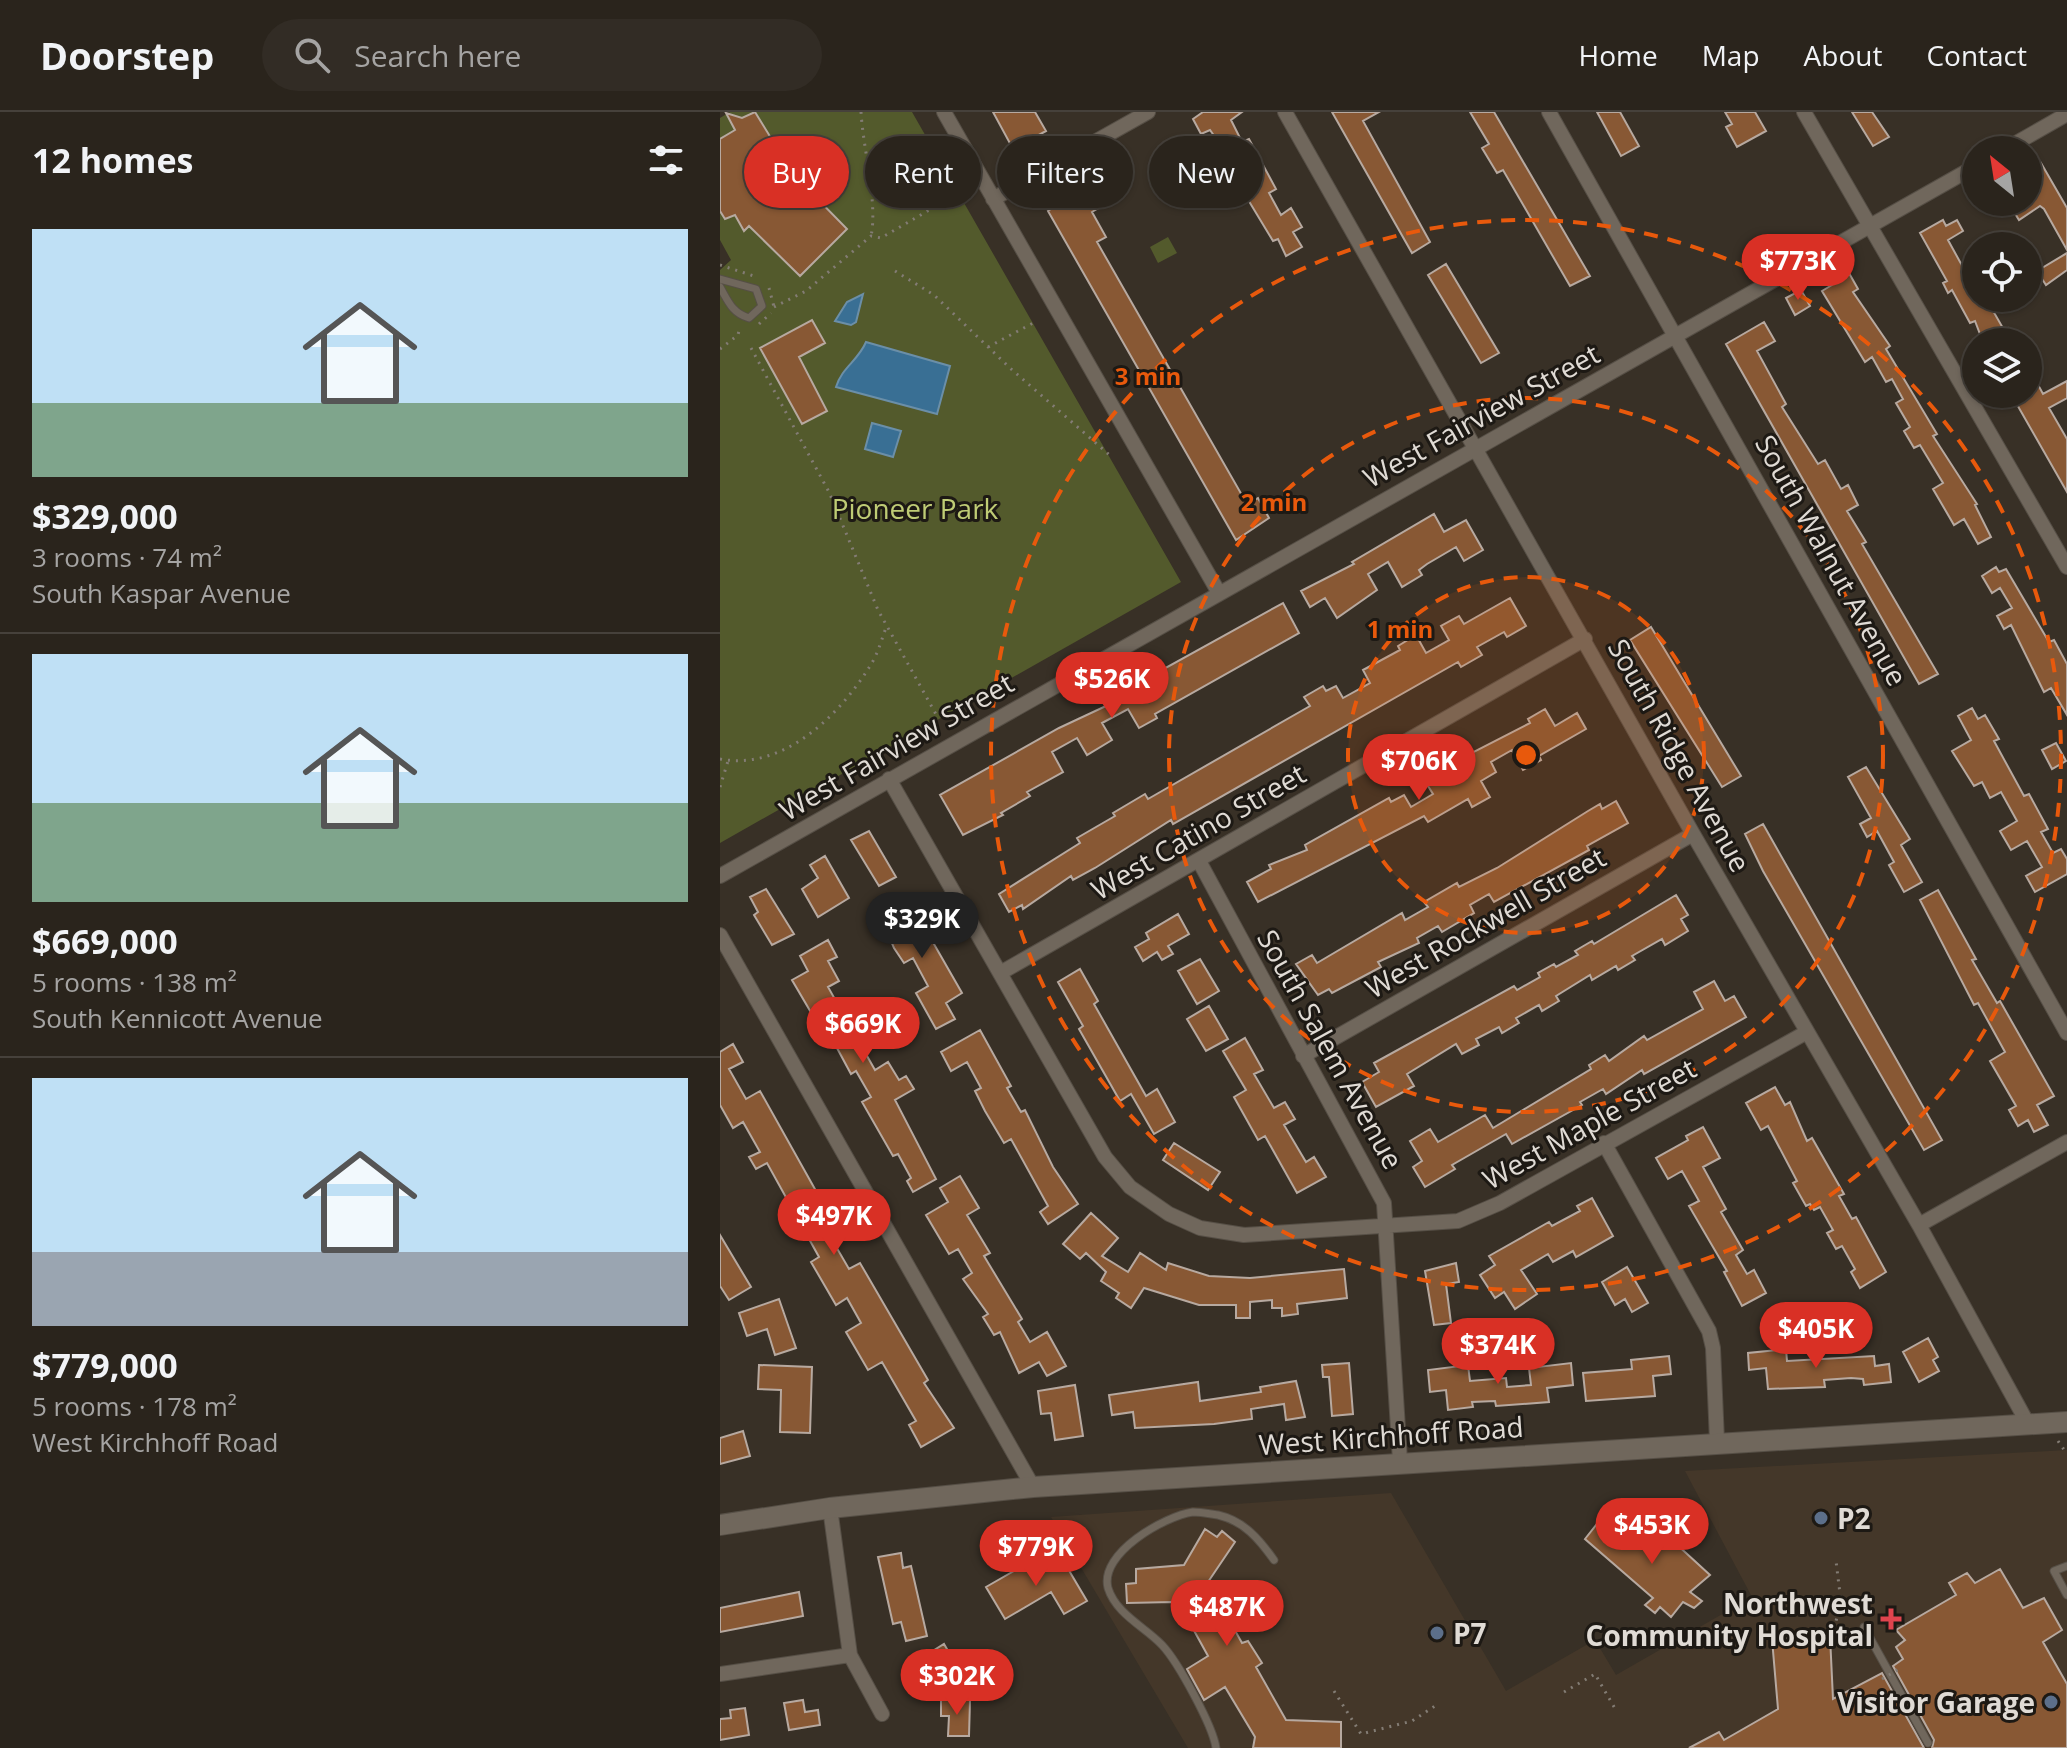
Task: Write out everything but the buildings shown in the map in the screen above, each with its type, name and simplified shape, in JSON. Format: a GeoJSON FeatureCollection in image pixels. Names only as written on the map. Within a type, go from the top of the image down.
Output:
{"type":"FeatureCollection","features":[{"type":"Feature","properties":{"kind":"main road","name":"West Kirchhoff Road"},"geometry":{"type":"LineString","coordinates":[[720,1525],[830,1508],[1033,1487],[1717,1441],[2067,1422]]}},
{"type":"Feature","properties":{"kind":"street"},"geometry":{"type":"LineString","coordinates":[[944,112],[1219,593]]}},
{"type":"Feature","properties":{"kind":"street"},"geometry":{"type":"LineString","coordinates":[[993,199],[1148,112]]}},
{"type":"Feature","properties":{"kind":"street","name":"South Ridge Avenue"},"geometry":{"type":"LineString","coordinates":[[1285,112],[1693,834],[1919,1225],[2028,1424]]}},
{"type":"Feature","properties":{"kind":"street","name":"South Walnut Avenue"},"geometry":{"type":"LineString","coordinates":[[1549,112],[2067,1033]]}},
{"type":"Feature","properties":{"kind":"street"},"geometry":{"type":"LineString","coordinates":[[1804,112],[2067,567]]}},
{"type":"Feature","properties":{"kind":"street"},"geometry":{"type":"LineString","coordinates":[[2029,136],[2066,115]]}},
{"type":"Feature","properties":{"kind":"street","name":"West Fairview Street"},"geometry":{"type":"LineString","coordinates":[[720,876],[1962,174]]}},
{"type":"Feature","properties":{"kind":"street","name":"West Catino Street"},"geometry":{"type":"LineString","coordinates":[[1002,972],[1585,639]]}},
{"type":"Feature","properties":{"kind":"street","name":"West Maple Street"},"geometry":{"type":"LineString","coordinates":[[889,779],[1105,1157],[1130,1187],[1169,1214],[1200,1228],[1244,1235],[1458,1221],[1807,1032]]}},
{"type":"Feature","properties":{"kind":"street","name":"West Rockwell Street"},"geometry":{"type":"LineString","coordinates":[[1303,1056],[1693,834]]}},
{"type":"Feature","properties":{"kind":"street","name":"South Salem Avenue"},"geometry":{"type":"LineString","coordinates":[[1199,861],[1384,1203],[1400,1461]]}},
{"type":"Feature","properties":{"kind":"street"},"geometry":{"type":"LineString","coordinates":[[720,935],[1033,1487]]}},
{"type":"Feature","properties":{"kind":"street"},"geometry":{"type":"LineString","coordinates":[[1919,1225],[2067,1142]]}},
{"type":"Feature","properties":{"kind":"street"},"geometry":{"type":"LineString","coordinates":[[1604,1143],[1709,1331],[1713,1348],[1717,1441]]}},
{"type":"Feature","properties":{"kind":"street"},"geometry":{"type":"LineString","coordinates":[[830,1508],[850,1655],[882,1714]]}},
{"type":"Feature","properties":{"kind":"street"},"geometry":{"type":"LineString","coordinates":[[720,1674],[850,1655]]}},
{"type":"Feature","properties":{"kind":"lane"},"geometry":{"type":"LineString","coordinates":[[720,279],[756,289],[762,306],[749,318],[740,316],[720,287]]}},
{"type":"Feature","properties":{"kind":"lane"},"geometry":{"type":"LineString","coordinates":[[1216,1748],[1214,1731],[1164,1647],[1128,1618],[1108,1587],[1111,1564],[1125,1547],[1144,1534],[1194,1512],[1220,1515],[1243,1525],[1274,1560]]}},
{"type":"Feature","properties":{"kind":"lane"},"geometry":{"type":"LineString","coordinates":[[2067,1566],[2054,1571],[2067,1595]]}},
{"type":"Feature","properties":{"kind":"lane"},"geometry":{"type":"LineString","coordinates":[[1864,1627],[1928,1743]]}},
{"type":"Feature","properties":{"kind":"path"},"geometry":{"type":"LineString","coordinates":[[774,307],[806,291],[871,236],[875,217],[866,173],[861,112]]}},
{"type":"Feature","properties":{"kind":"path"},"geometry":{"type":"LineString","coordinates":[[871,236],[881,238],[933,208]]}},
{"type":"Feature","properties":{"kind":"path"},"geometry":{"type":"LineString","coordinates":[[895,271],[934,295],[1104,454],[1113,458]]}},
{"type":"Feature","properties":{"kind":"path"},"geometry":{"type":"LineString","coordinates":[[988,347],[1035,322]]}},
{"type":"Feature","properties":{"kind":"path"},"geometry":{"type":"LineString","coordinates":[[720,349],[738,335],[740,326]]}},
{"type":"Feature","properties":{"kind":"path"},"geometry":{"type":"LineString","coordinates":[[751,348],[829,492],[887,625],[938,718]]}},
{"type":"Feature","properties":{"kind":"path"},"geometry":{"type":"LineString","coordinates":[[720,759],[772,758],[801,740],[840,705],[871,665],[887,625]]}},
{"type":"Feature","properties":{"kind":"path"},"geometry":{"type":"LineString","coordinates":[[720,787],[728,761]]}},
{"type":"Feature","properties":{"kind":"path"},"geometry":{"type":"LineString","coordinates":[[1832,1636],[1841,1602],[1836,1561]]}},
{"type":"Feature","properties":{"kind":"path"},"geometry":{"type":"LineString","coordinates":[[1882,1679],[1899,1669]]}},
{"type":"Feature","properties":{"kind":"path"},"geometry":{"type":"LineString","coordinates":[[1564,1692],[1595,1674],[1617,1712]]}},
{"type":"Feature","properties":{"kind":"path"},"geometry":{"type":"LineString","coordinates":[[1334,1691],[1361,1734],[1412,1721],[1435,1706]]}},
{"type":"Feature","properties":{"kind":"shaded area","name":"Northwest Community Hospital"},"geometry":{"type":"Polygon","coordinates":[[[2067,1450],[2067,1748],[1188,1748],[1051,1517],[1391,1493],[1506,1691],[1595,1640],[1616,1675],[1752,1597],[1685,1471],[2067,1450]]]}},
{"type":"Feature","properties":{"kind":"green space","name":"Pioneer Park"},"geometry":{"type":"Polygon","coordinates":[[[730,112],[912,112],[926,136],[865,136],[865,208],[967,208],[1181,582],[720,843],[720,270],[731,260],[720,240],[720,118],[730,112]]]}},
{"type":"Feature","properties":{"kind":"green space"},"geometry":{"type":"Polygon","coordinates":[[[1168,237],[1177,253],[1158,263],[1150,247],[1168,237]]]}},
{"type":"Feature","properties":{"kind":"water"},"geometry":{"type":"Polygon","coordinates":[[[863,294],[856,322],[851,325],[835,321],[847,302],[863,294]]]}},
{"type":"Feature","properties":{"kind":"water"},"geometry":{"type":"Polygon","coordinates":[[[866,342],[950,366],[937,414],[836,387],[866,342]]]}},
{"type":"Feature","properties":{"kind":"water"},"geometry":{"type":"Polygon","coordinates":[[[872,423],[901,431],[893,457],[865,449],[872,423]]]}},
{"type":"Feature","properties":{"kind":"place","name":"P2"},"geometry":{"type":"Point","coordinates":[1821,1518]}},
{"type":"Feature","properties":{"kind":"place","name":"Northwest Community Hospital"},"geometry":{"type":"Point","coordinates":[1891,1619]}},
{"type":"Feature","properties":{"kind":"place","name":"P7"},"geometry":{"type":"Point","coordinates":[1437,1633]}},
{"type":"Feature","properties":{"kind":"place","name":"Visitor Garage"},"geometry":{"type":"Point","coordinates":[2051,1702]}}]}
